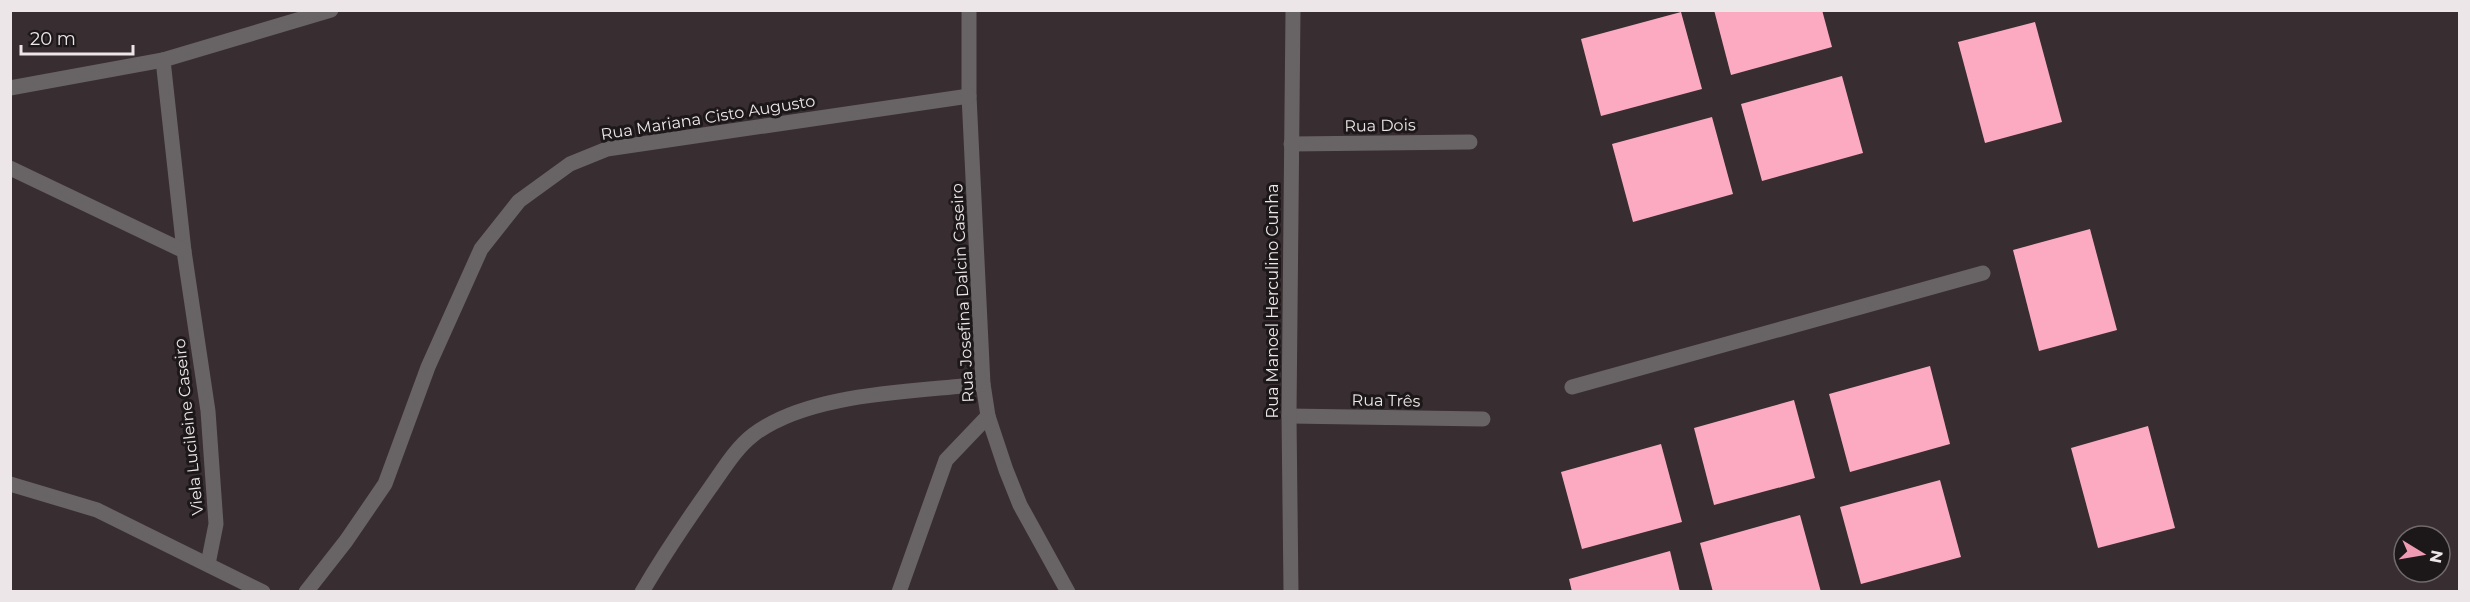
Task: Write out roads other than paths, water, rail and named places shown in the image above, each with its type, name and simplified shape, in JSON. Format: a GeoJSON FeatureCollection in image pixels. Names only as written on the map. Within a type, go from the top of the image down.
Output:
{"type":"FeatureCollection","features":[{"type":"Feature","properties":{"kind":"street"},"geometry":{"type":"LineString","coordinates":[[10,88],[164,60],[331,10]]}},
{"type":"Feature","properties":{"kind":"street","name":"Rua Josefina Dalcin Caseiro"},"geometry":{"type":"LineString","coordinates":[[969,10],[969,96],[983,384],[988,416],[1020,505],[1068,591]]}},
{"type":"Feature","properties":{"kind":"street","name":"Rua Manoel Herculino Cunha"},"geometry":{"type":"LineString","coordinates":[[1291,591],[1289,416],[1293,10]]}},
{"type":"Feature","properties":{"kind":"street","name":"Viela Lucileine Caseiro"},"geometry":{"type":"LineString","coordinates":[[164,60],[184,251],[209,434],[216,524],[208,564]]}},
{"type":"Feature","properties":{"kind":"street","name":"Rua Mariana Cisto Augusto"},"geometry":{"type":"LineString","coordinates":[[306,591],[346,541],[385,484],[428,368],[481,249],[519,201],[570,164],[607,149],[969,96]]}},
{"type":"Feature","properties":{"kind":"street","name":"Rua Dois"},"geometry":{"type":"LineString","coordinates":[[1291,144],[1470,142]]}},
{"type":"Feature","properties":{"kind":"street"},"geometry":{"type":"LineString","coordinates":[[10,168],[184,251]]}},
{"type":"Feature","properties":{"kind":"street"},"geometry":{"type":"LineString","coordinates":[[1572,387],[1983,273]]}},
{"type":"Feature","properties":{"kind":"street"},"geometry":{"type":"LineString","coordinates":[[642,591],[670,545],[734,453],[754,434],[797,412],[825,402],[983,384]]}},
{"type":"Feature","properties":{"kind":"street"},"geometry":{"type":"LineString","coordinates":[[899,591],[946,460],[988,416]]}},
{"type":"Feature","properties":{"kind":"street","name":"Rua Três"},"geometry":{"type":"LineString","coordinates":[[1289,416],[1482,419]]}},
{"type":"Feature","properties":{"kind":"street"},"geometry":{"type":"LineString","coordinates":[[10,484],[97,510],[263,591]]}}]}
